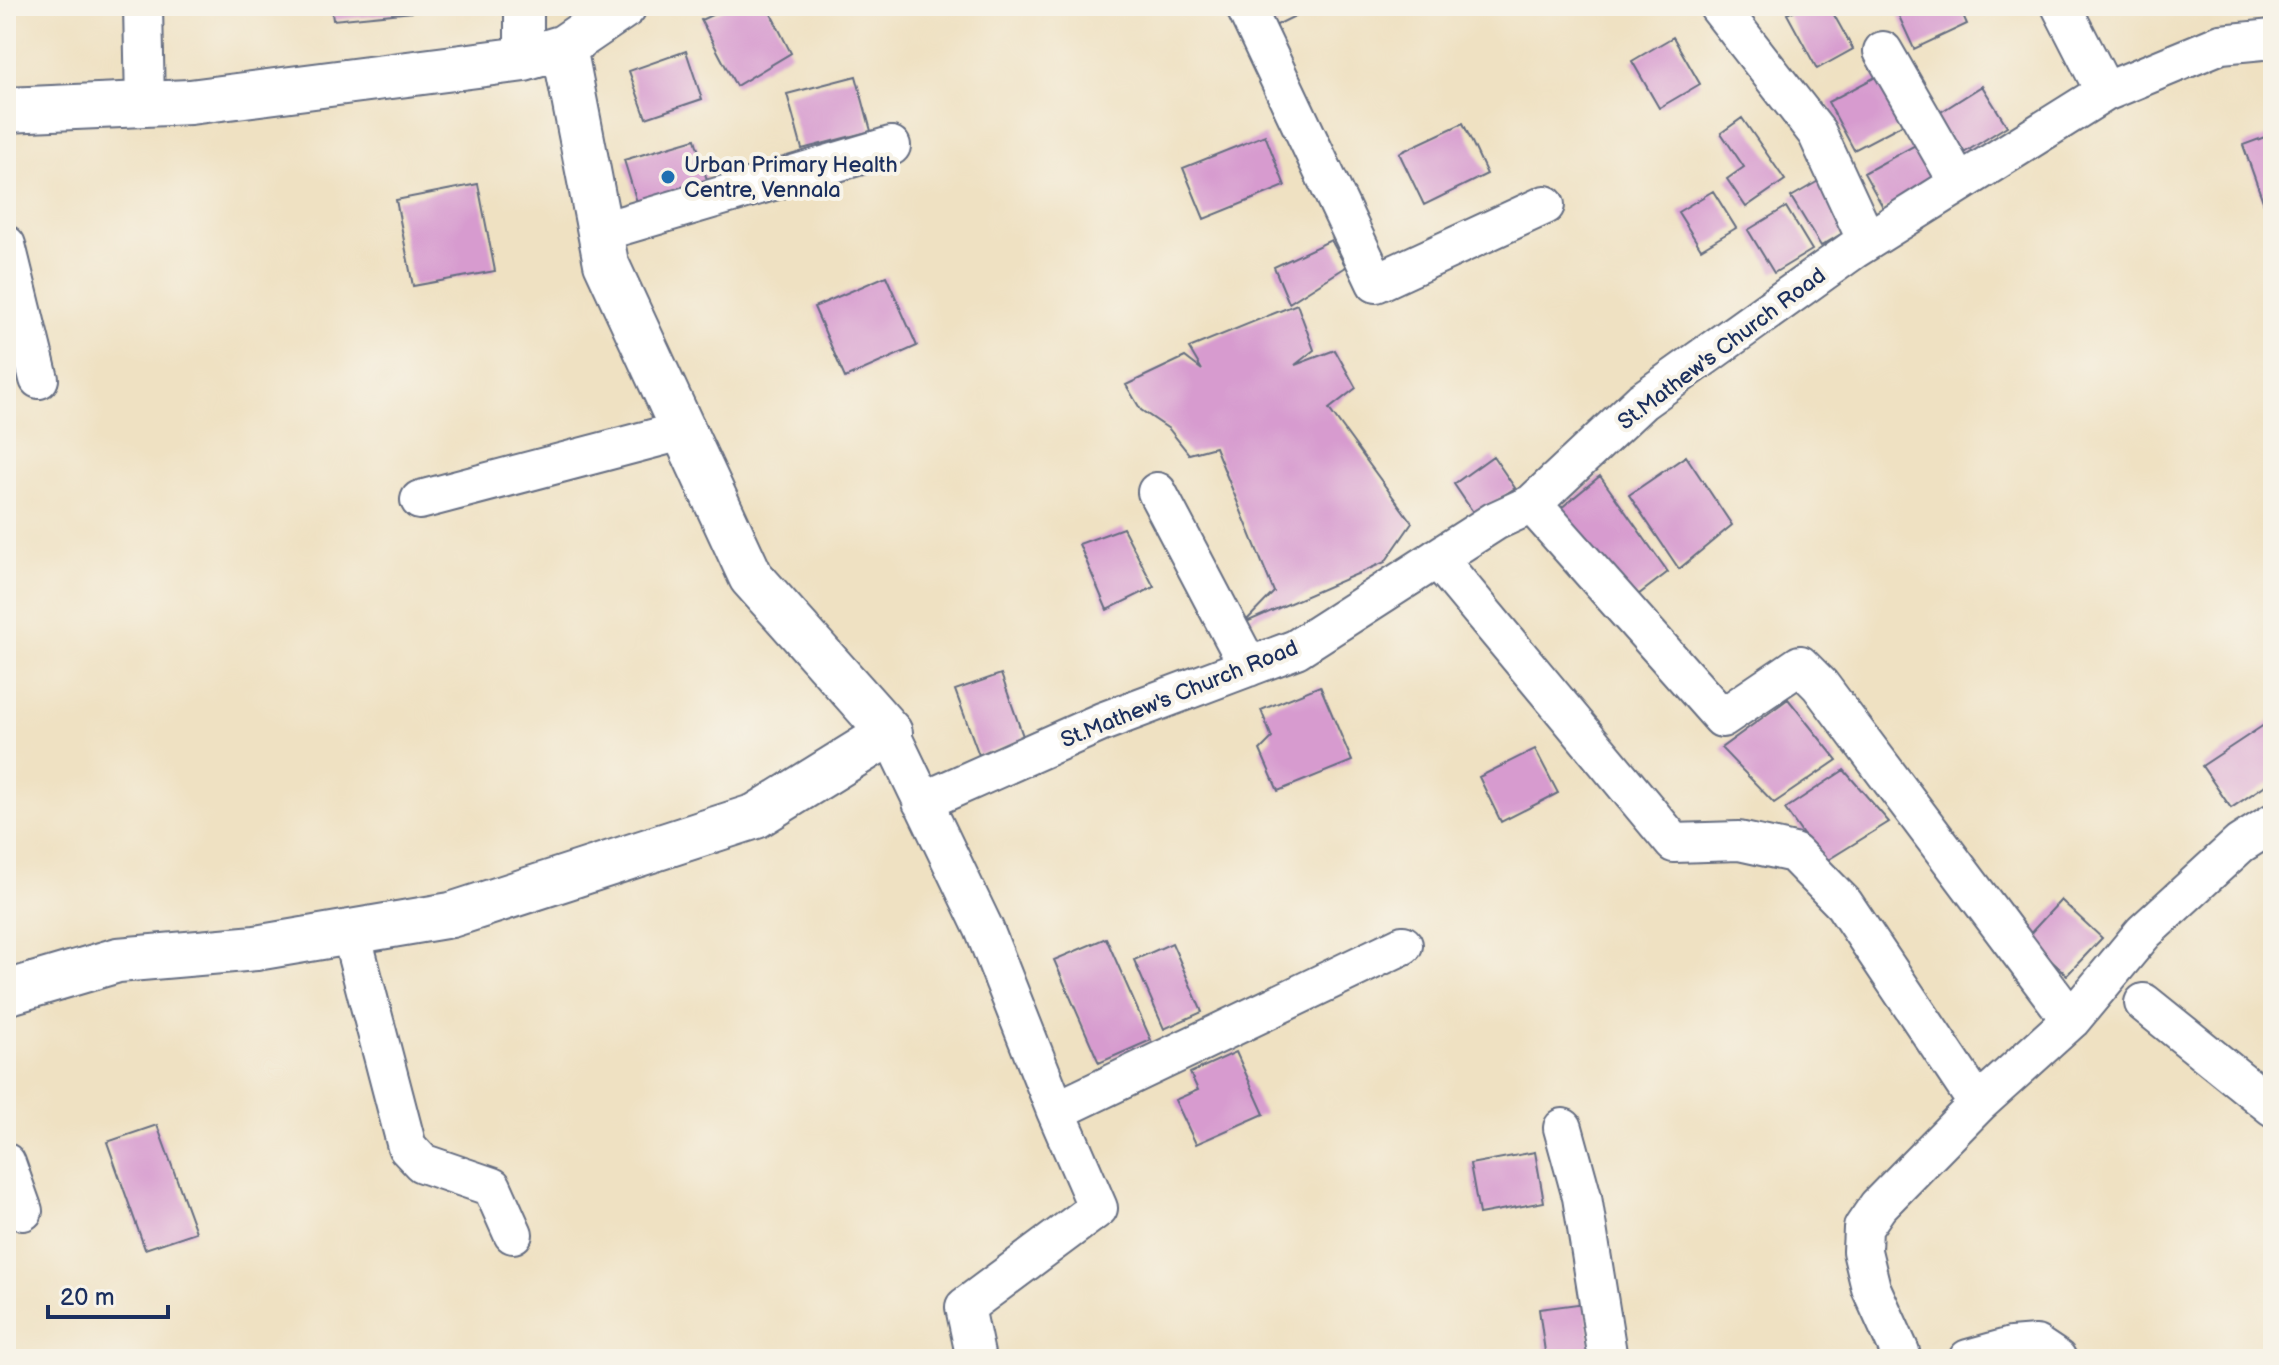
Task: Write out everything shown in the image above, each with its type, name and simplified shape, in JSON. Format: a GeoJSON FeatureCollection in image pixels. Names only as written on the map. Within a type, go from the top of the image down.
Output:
{"type":"FeatureCollection","features":[{"type":"Feature","properties":{"kind":"street"},"geometry":{"type":"LineString","coordinates":[[143,6],[145,104]]}},
{"type":"Feature","properties":{"kind":"street"},"geometry":{"type":"LineString","coordinates":[[524,6],[544,53],[600,232],[606,263],[751,577],[890,733],[984,929],[1098,1208],[965,1307],[976,1359]]}},
{"type":"Feature","properties":{"kind":"street"},"geometry":{"type":"LineString","coordinates":[[6,110],[205,100],[544,53],[624,6]]}},
{"type":"Feature","properties":{"kind":"street"},"geometry":{"type":"LineString","coordinates":[[1245,6],[1376,283],[1545,205]]}},
{"type":"Feature","properties":{"kind":"street"},"geometry":{"type":"LineString","coordinates":[[1718,6],[1817,133],[1867,241]]}},
{"type":"Feature","properties":{"kind":"street"},"geometry":{"type":"LineString","coordinates":[[2061,6],[2105,92]]}},
{"type":"Feature","properties":{"kind":"street","name":"St.Mathew's Church Road"},"geometry":{"type":"LineString","coordinates":[[922,802],[1102,722],[1296,649],[1495,521],[1532,504],[1642,401],[1867,241],[1959,183],[2105,92],[2221,44],[2273,39]]}},
{"type":"Feature","properties":{"kind":"street"},"geometry":{"type":"LineString","coordinates":[[1883,51],[1959,183]]}},
{"type":"Feature","properties":{"kind":"street"},"geometry":{"type":"LineString","coordinates":[[600,232],[891,146]]}},
{"type":"Feature","properties":{"kind":"street"},"geometry":{"type":"LineString","coordinates":[[6,245],[39,379]]}},
{"type":"Feature","properties":{"kind":"street"},"geometry":{"type":"LineString","coordinates":[[420,500],[682,431]]}},
{"type":"Feature","properties":{"kind":"street"},"geometry":{"type":"LineString","coordinates":[[1157,492],[1249,667]]}},
{"type":"Feature","properties":{"kind":"street"},"geometry":{"type":"LineString","coordinates":[[1532,504],[1722,718],[1800,665],[1820,685],[2071,1020]]}},
{"type":"Feature","properties":{"kind":"street"},"geometry":{"type":"LineString","coordinates":[[1437,558],[1674,843],[1739,841],[1794,853],[1844,904],[1978,1104]]}},
{"type":"Feature","properties":{"kind":"street"},"geometry":{"type":"LineString","coordinates":[[6,993],[118,960],[256,948],[451,915],[756,816],[890,733]]}},
{"type":"Feature","properties":{"kind":"street"},"geometry":{"type":"LineString","coordinates":[[1901,1359],[1871,1288],[1862,1251],[1863,1228],[1878,1206],[1978,1104],[2071,1020],[2144,932],[2240,844],[2273,823]]}},
{"type":"Feature","properties":{"kind":"street"},"geometry":{"type":"LineString","coordinates":[[351,933],[407,1147],[422,1163],[492,1187],[513,1234]]}},
{"type":"Feature","properties":{"kind":"street"},"geometry":{"type":"LineString","coordinates":[[1056,1111],[1403,945]]}},
{"type":"Feature","properties":{"kind":"street"},"geometry":{"type":"LineString","coordinates":[[2144,1003],[2273,1107]]}},
{"type":"Feature","properties":{"kind":"street"},"geometry":{"type":"LineString","coordinates":[[1563,1128],[1582,1197],[1608,1359]]}},
{"type":"Feature","properties":{"kind":"street"},"geometry":{"type":"LineString","coordinates":[[6,1163],[23,1211]]}},
{"type":"Feature","properties":{"kind":"street"},"geometry":{"type":"LineString","coordinates":[[1968,1359],[2011,1347],[2036,1345],[2057,1359]]}},
{"type":"Feature","properties":{"kind":"building"},"geometry":{"type":"Polygon","coordinates":[[[331,6],[411,6],[412,12],[333,20],[331,6]]]}},
{"type":"Feature","properties":{"kind":"building"},"geometry":{"type":"Polygon","coordinates":[[[731,6],[767,6],[791,53],[736,86],[701,20],[731,6]]]}},
{"type":"Feature","properties":{"kind":"building"},"geometry":{"type":"Polygon","coordinates":[[[1265,6],[1315,6],[1275,26],[1265,6]]]}},
{"type":"Feature","properties":{"kind":"building"},"geometry":{"type":"Polygon","coordinates":[[[1803,6],[1829,6],[1853,49],[1817,69],[1787,14],[1803,6]]]}},
{"type":"Feature","properties":{"kind":"building"},"geometry":{"type":"Polygon","coordinates":[[[1909,6],[1959,6],[1967,24],[1914,49],[1897,12],[1909,6]]]}},
{"type":"Feature","properties":{"kind":"building"},"geometry":{"type":"Polygon","coordinates":[[[1673,37],[1700,84],[1659,108],[1632,61],[1673,37]]]}},
{"type":"Feature","properties":{"kind":"building"},"geometry":{"type":"Polygon","coordinates":[[[686,51],[702,99],[646,118],[629,71],[686,51]]]}},
{"type":"Feature","properties":{"kind":"building"},"geometry":{"type":"Polygon","coordinates":[[[1883,73],[1909,121],[1854,150],[1828,102],[1883,73]]]}},
{"type":"Feature","properties":{"kind":"building"},"geometry":{"type":"Polygon","coordinates":[[[856,76],[871,131],[802,149],[787,94],[856,76]]]}},
{"type":"Feature","properties":{"kind":"building"},"geometry":{"type":"Polygon","coordinates":[[[1982,86],[2007,126],[1959,156],[1933,117],[1982,86]]]}},
{"type":"Feature","properties":{"kind":"building"},"geometry":{"type":"Polygon","coordinates":[[[1742,118],[1785,180],[1746,207],[1727,179],[1744,167],[1721,133],[1742,118]]]}},
{"type":"Feature","properties":{"kind":"building"},"geometry":{"type":"Polygon","coordinates":[[[1463,123],[1487,174],[1424,205],[1399,153],[1463,123]]]}},
{"type":"Feature","properties":{"kind":"building"},"geometry":{"type":"Polygon","coordinates":[[[2273,134],[2273,201],[2264,204],[2243,145],[2273,134]]]}},
{"type":"Feature","properties":{"kind":"building"},"geometry":{"type":"Polygon","coordinates":[[[1265,135],[1285,186],[1204,219],[1183,168],[1265,135]]]}},
{"type":"Feature","properties":{"kind":"building","name":"Urban Primary Health Centre, Vennala"},"geometry":{"type":"Polygon","coordinates":[[[695,139],[711,194],[641,215],[624,160],[695,139]]]}},
{"type":"Feature","properties":{"kind":"building"},"geometry":{"type":"Polygon","coordinates":[[[1919,143],[1940,179],[1884,209],[1864,173],[1919,143]]]}},
{"type":"Feature","properties":{"kind":"building"},"geometry":{"type":"Polygon","coordinates":[[[1822,179],[1851,228],[1821,246],[1791,197],[1822,179]]]}},
{"type":"Feature","properties":{"kind":"building"},"geometry":{"type":"Polygon","coordinates":[[[478,184],[495,271],[413,286],[396,200],[478,184]]]}},
{"type":"Feature","properties":{"kind":"building"},"geometry":{"type":"Polygon","coordinates":[[[1713,191],[1736,228],[1701,249],[1678,212],[1713,191]]]}},
{"type":"Feature","properties":{"kind":"building"},"geometry":{"type":"Polygon","coordinates":[[[1786,207],[1812,250],[1774,273],[1748,230],[1786,207]]]}},
{"type":"Feature","properties":{"kind":"building"},"geometry":{"type":"Polygon","coordinates":[[[1331,240],[1346,267],[1289,303],[1274,267],[1331,240]]]}},
{"type":"Feature","properties":{"kind":"building"},"geometry":{"type":"Polygon","coordinates":[[[886,276],[917,346],[845,378],[814,307],[886,276]]]}},
{"type":"Feature","properties":{"kind":"building"},"geometry":{"type":"Polygon","coordinates":[[[1297,304],[1314,350],[1295,365],[1335,350],[1356,388],[1329,409],[1412,523],[1385,562],[1244,623],[1274,592],[1215,447],[1189,454],[1169,429],[1141,410],[1126,385],[1185,357],[1202,370],[1189,348],[1297,304]]]}},
{"type":"Feature","properties":{"kind":"building"},"geometry":{"type":"Polygon","coordinates":[[[1493,456],[1515,488],[1475,515],[1454,484],[1493,456]]]}},
{"type":"Feature","properties":{"kind":"building"},"geometry":{"type":"Polygon","coordinates":[[[1686,456],[1732,525],[1679,569],[1629,495],[1686,456]]]}},
{"type":"Feature","properties":{"kind":"building"},"geometry":{"type":"Polygon","coordinates":[[[1600,476],[1668,572],[1630,601],[1560,509],[1600,476]]]}},
{"type":"Feature","properties":{"kind":"building"},"geometry":{"type":"Polygon","coordinates":[[[1123,528],[1154,587],[1107,610],[1079,544],[1123,528]]]}},
{"type":"Feature","properties":{"kind":"building"},"geometry":{"type":"Polygon","coordinates":[[[1001,674],[1024,739],[979,755],[955,690],[1001,674]]]}},
{"type":"Feature","properties":{"kind":"building"},"geometry":{"type":"Polygon","coordinates":[[[1320,686],[1352,761],[1278,791],[1260,750],[1272,738],[1261,710],[1320,686]]]}},
{"type":"Feature","properties":{"kind":"building"},"geometry":{"type":"Polygon","coordinates":[[[1788,699],[1837,760],[1774,803],[1721,748],[1788,699]]]}},
{"type":"Feature","properties":{"kind":"building"},"geometry":{"type":"Polygon","coordinates":[[[2273,719],[2273,780],[2231,808],[2202,766],[2273,719]]]}},
{"type":"Feature","properties":{"kind":"building"},"geometry":{"type":"Polygon","coordinates":[[[1535,749],[1558,793],[1501,822],[1479,777],[1535,749]]]}},
{"type":"Feature","properties":{"kind":"building"},"geometry":{"type":"Polygon","coordinates":[[[1844,770],[1889,822],[1823,863],[1785,809],[1844,770]]]}},
{"type":"Feature","properties":{"kind":"building"},"geometry":{"type":"Polygon","coordinates":[[[2061,900],[2102,938],[2067,975],[2026,938],[2061,900]]]}},
{"type":"Feature","properties":{"kind":"building"},"geometry":{"type":"Polygon","coordinates":[[[1106,938],[1151,1040],[1099,1063],[1054,960],[1106,938]]]}},
{"type":"Feature","properties":{"kind":"building"},"geometry":{"type":"Polygon","coordinates":[[[1172,943],[1202,1012],[1164,1029],[1134,960],[1172,943]]]}},
{"type":"Feature","properties":{"kind":"building"},"geometry":{"type":"Polygon","coordinates":[[[1236,1052],[1264,1114],[1196,1144],[1175,1100],[1198,1090],[1190,1073],[1236,1052]]]}},
{"type":"Feature","properties":{"kind":"building"},"geometry":{"type":"Polygon","coordinates":[[[157,1125],[196,1232],[145,1249],[107,1142],[157,1125]]]}},
{"type":"Feature","properties":{"kind":"building"},"geometry":{"type":"Polygon","coordinates":[[[1535,1152],[1544,1202],[1479,1214],[1470,1164],[1535,1152]]]}},
{"type":"Feature","properties":{"kind":"building"},"geometry":{"type":"Polygon","coordinates":[[[1585,1303],[1593,1359],[1546,1359],[1539,1309],[1585,1303]]]}},
{"type":"Feature","properties":{"kind":"place","name":"Urban Primary Health Centre, Vennala"},"geometry":{"type":"Point","coordinates":[668,177]}}]}
